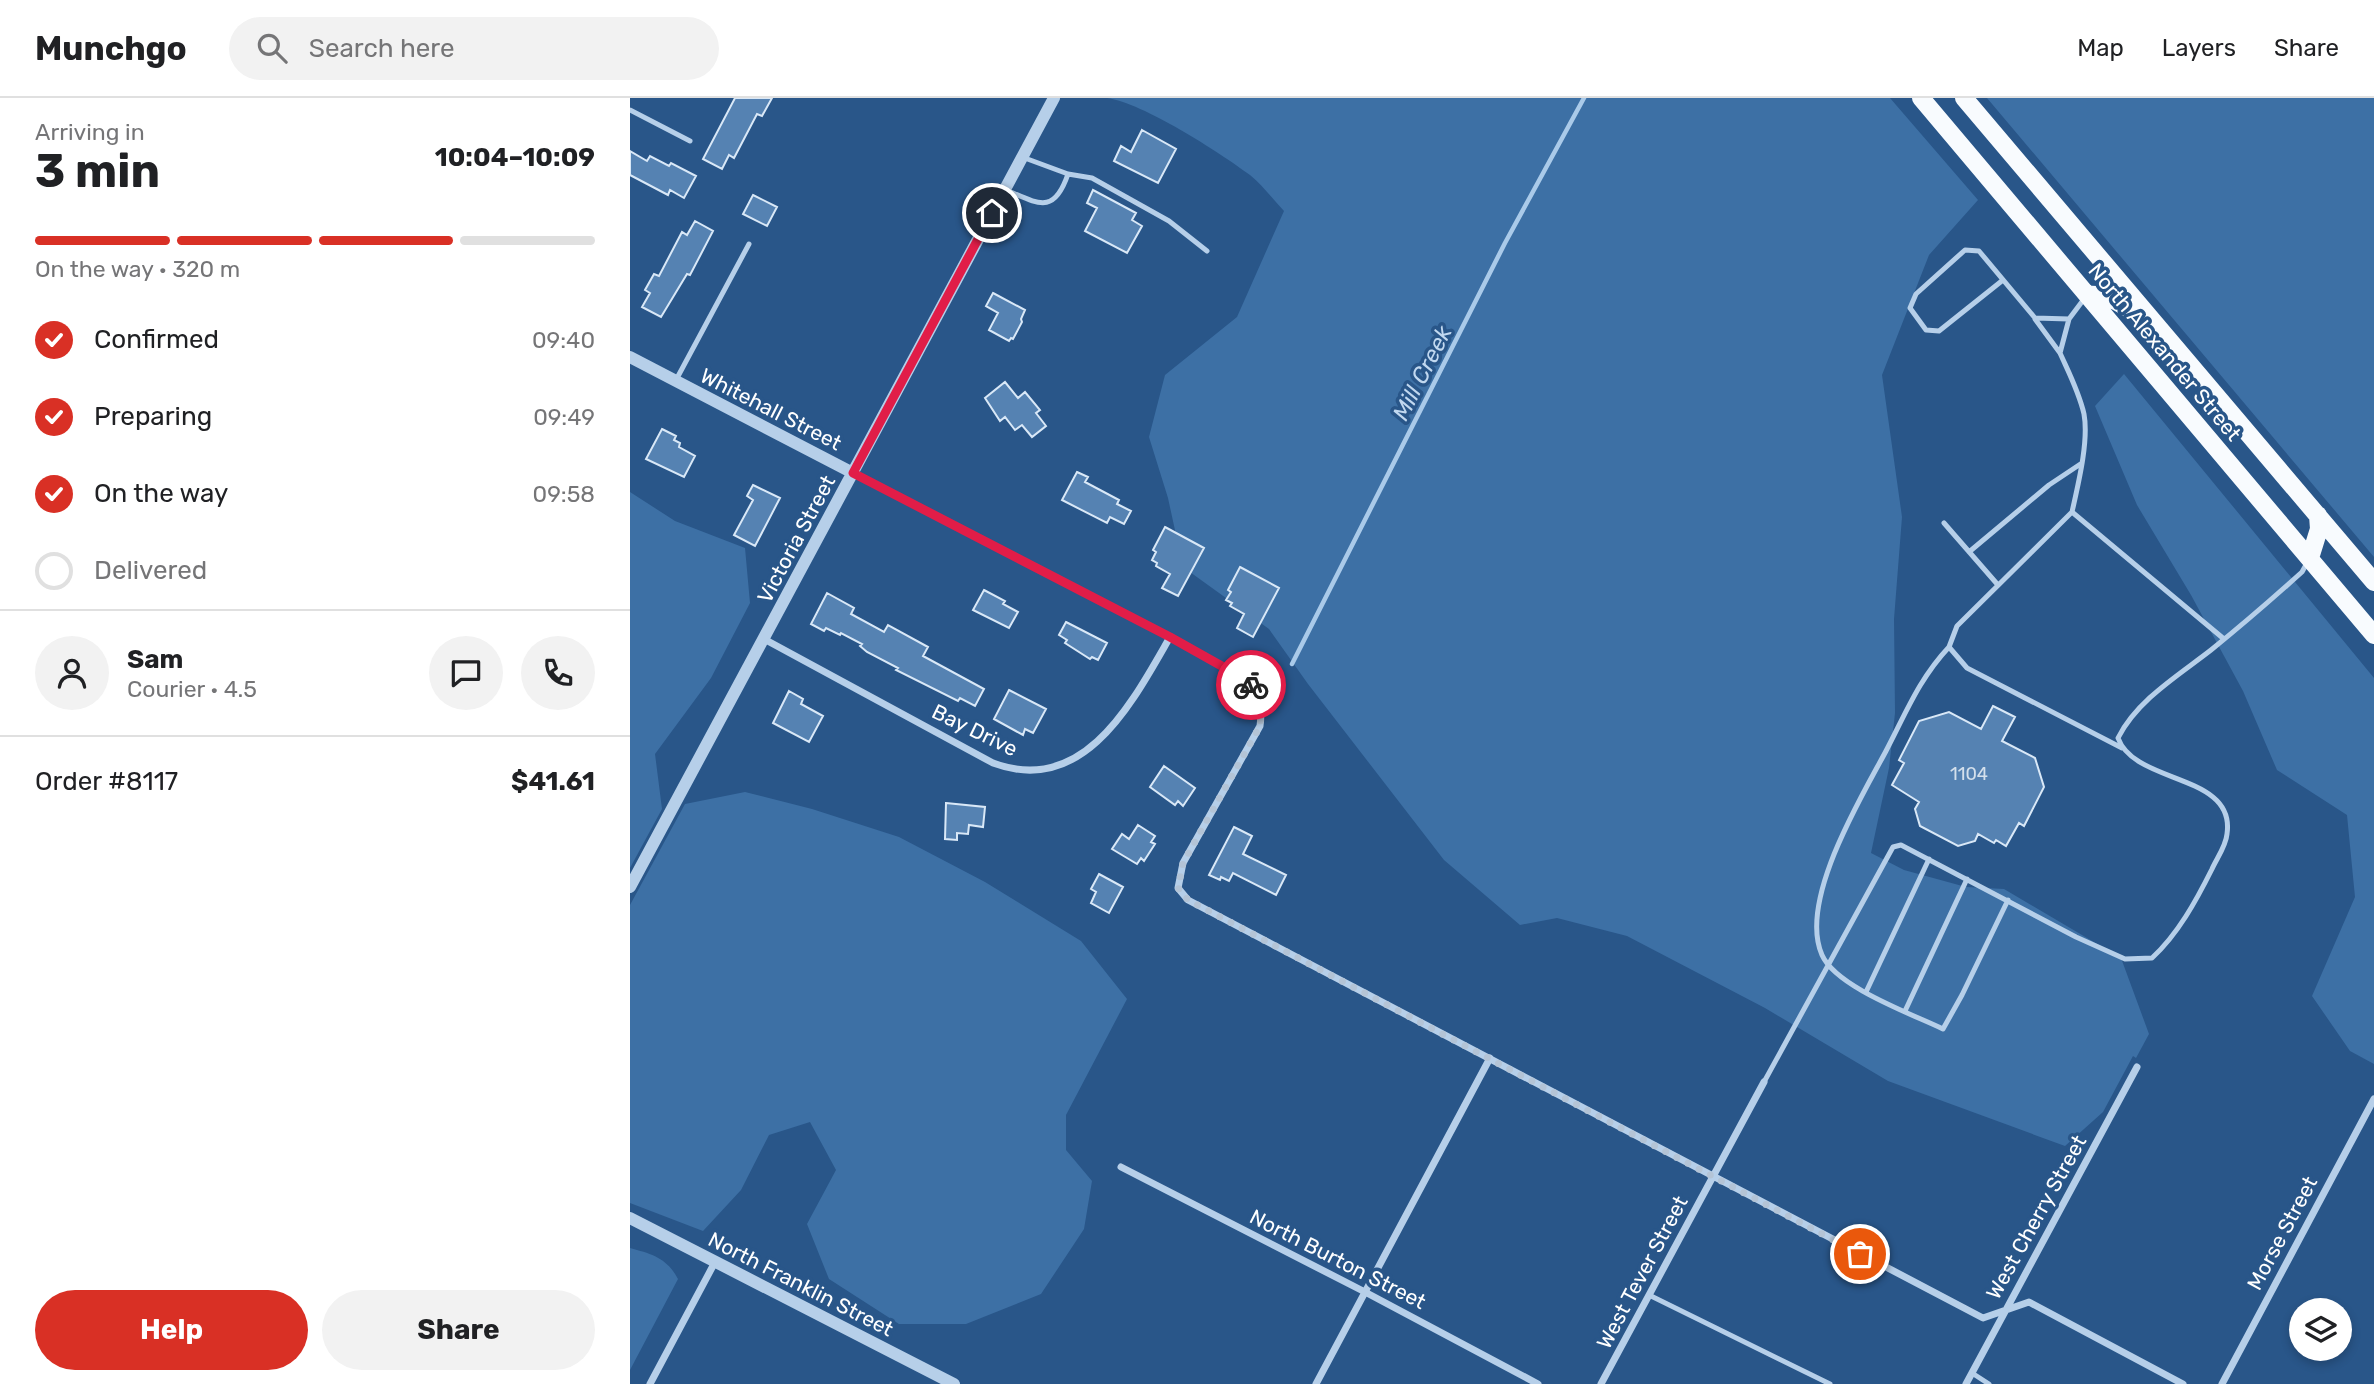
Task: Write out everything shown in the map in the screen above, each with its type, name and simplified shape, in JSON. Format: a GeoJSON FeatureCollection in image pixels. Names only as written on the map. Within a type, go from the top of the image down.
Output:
{"type":"FeatureCollection","features":[{"type":"Feature","properties":{"kind":"main road","name":"North Alexander Street"},"geometry":{"type":"LineString","coordinates":[[1921,98],[2374,635]]}},
{"type":"Feature","properties":{"kind":"main road","name":"North Alexander Street"},"geometry":{"type":"LineString","coordinates":[[1964,98],[2374,582]]}},
{"type":"Feature","properties":{"kind":"main road"},"geometry":{"type":"LineString","coordinates":[[2087,295],[2098,294],[2111,298],[2157,327]]}},
{"type":"Feature","properties":{"kind":"main road"},"geometry":{"type":"LineString","coordinates":[[2310,558],[2319,529],[2318,515]]}},
{"type":"Feature","properties":{"kind":"street","name":"Victoria Street"},"geometry":{"type":"LineString","coordinates":[[630,887],[1054,98]]}},
{"type":"Feature","properties":{"kind":"street","name":"Whitehall Street"},"geometry":{"type":"LineString","coordinates":[[630,357],[1170,637],[1243,678],[1253,687],[1259,699],[1262,712],[1260,726],[1190,847],[1180,873],[1178,888],[1195,904],[1490,1058]]}},
{"type":"Feature","properties":{"kind":"street","name":"Bay Drive"},"geometry":{"type":"LineString","coordinates":[[764,639],[993,763],[1015,770],[1038,772],[1066,762],[1106,733],[1146,679],[1170,637]]}},
{"type":"Feature","properties":{"kind":"street"},"geometry":{"type":"LineString","coordinates":[[1317,1384],[1490,1058],[1983,1318],[2029,1302],[2183,1384]]}},
{"type":"Feature","properties":{"kind":"street","name":"West Cherry Street"},"geometry":{"type":"LineString","coordinates":[[1966,1384],[2137,1067]]}},
{"type":"Feature","properties":{"kind":"street","name":"West Tever Street"},"geometry":{"type":"LineString","coordinates":[[1601,1384],[1764,1082]]}},
{"type":"Feature","properties":{"kind":"street","name":"Morse Street"},"geometry":{"type":"LineString","coordinates":[[2222,1384],[2374,1099]]}},
{"type":"Feature","properties":{"kind":"street","name":"North Burton Street"},"geometry":{"type":"LineString","coordinates":[[1121,1167],[1538,1384]]}},
{"type":"Feature","properties":{"kind":"street","name":"North Franklin Street"},"geometry":{"type":"LineString","coordinates":[[630,1218],[954,1384]]}},
{"type":"Feature","properties":{"kind":"street"},"geometry":{"type":"LineString","coordinates":[[650,1384],[715,1262]]}},
{"type":"Feature","properties":{"kind":"lane"},"geometry":{"type":"LineString","coordinates":[[630,110],[690,141]]}},
{"type":"Feature","properties":{"kind":"lane"},"geometry":{"type":"LineString","coordinates":[[1022,157],[1068,174],[1091,177],[1169,220],[1207,251]]}},
{"type":"Feature","properties":{"kind":"lane"},"geometry":{"type":"LineString","coordinates":[[1005,189],[1036,203],[1052,200],[1061,194],[1068,174]]}},
{"type":"Feature","properties":{"kind":"lane"},"geometry":{"type":"LineString","coordinates":[[675,381],[749,244]]}},
{"type":"Feature","properties":{"kind":"lane"},"geometry":{"type":"LineString","coordinates":[[2003,280],[1939,331],[1926,330],[1910,308],[1916,294],[1965,250],[1979,251],[2035,318],[2060,353],[2074,383],[2085,417],[2082,463],[2072,512],[1957,626],[1949,647],[1931,666],[1916,690],[1831,860],[1822,892],[1818,921],[1822,954],[1834,971],[1866,992],[1943,1028],[2008,900]]}},
{"type":"Feature","properties":{"kind":"lane"},"geometry":{"type":"LineString","coordinates":[[2060,353],[2069,318],[2087,295]]}},
{"type":"Feature","properties":{"kind":"lane"},"geometry":{"type":"LineString","coordinates":[[2035,318],[2069,318]]}},
{"type":"Feature","properties":{"kind":"lane"},"geometry":{"type":"LineString","coordinates":[[1969,552],[2049,485],[2082,463]]}},
{"type":"Feature","properties":{"kind":"lane"},"geometry":{"type":"LineString","coordinates":[[2072,512],[2224,639]]}},
{"type":"Feature","properties":{"kind":"lane"},"geometry":{"type":"LineString","coordinates":[[1944,523],[1998,585]]}},
{"type":"Feature","properties":{"kind":"lane"},"geometry":{"type":"LineString","coordinates":[[2122,748],[2118,738],[2126,723],[2147,702],[2302,572],[2310,558]]}},
{"type":"Feature","properties":{"kind":"lane"},"geometry":{"type":"LineString","coordinates":[[1764,1082],[1893,847],[1901,845],[2076,937],[2125,959],[2152,958],[2171,940],[2207,878],[2227,836],[2227,819],[2214,796],[2145,765],[2122,748],[1967,668],[1949,647]]}},
{"type":"Feature","properties":{"kind":"lane"},"geometry":{"type":"LineString","coordinates":[[1866,992],[1929,859]]}},
{"type":"Feature","properties":{"kind":"lane"},"geometry":{"type":"LineString","coordinates":[[1905,1011],[1967,879]]}},
{"type":"Feature","properties":{"kind":"lane"},"geometry":{"type":"LineString","coordinates":[[1649,1295],[1830,1384]]}},
{"type":"Feature","properties":{"kind":"lane"},"geometry":{"type":"LineString","coordinates":[[1972,1373],[1989,1384]]}},
{"type":"Feature","properties":{"kind":"shaded area"},"geometry":{"type":"Polygon","coordinates":[[[1107,98],[1890,98],[1978,200],[1929,255],[1882,375],[1902,517],[1894,619],[1895,713],[1889,768],[1871,853],[1904,870],[1966,887],[2004,889],[2121,958],[2149,1034],[2136,1058],[2133,1056],[2103,1112],[2065,1146],[1888,1081],[1765,1008],[1627,936],[1557,918],[1520,925],[1444,860],[1308,684],[1269,629],[1183,567],[1168,498],[1149,437],[1165,375],[1237,317],[1284,211],[1250,175],[1220,154],[1160,118],[1107,98]]]}},
{"type":"Feature","properties":{"kind":"shaded area"},"geometry":{"type":"Polygon","coordinates":[[[1987,98],[2374,98],[2374,557],[1987,98]]]}},
{"type":"Feature","properties":{"kind":"shaded area"},"geometry":{"type":"Polygon","coordinates":[[[2124,374],[2374,678],[2374,1064],[2350,1051],[2312,996],[2355,897],[2347,815],[2277,770],[2243,691],[2191,595],[2137,505],[2095,406],[2124,374]]]}},
{"type":"Feature","properties":{"kind":"shaded area"},"geometry":{"type":"Polygon","coordinates":[[[630,492],[675,521],[745,548],[750,603],[711,678],[655,754],[662,809],[630,868],[630,492]]]}},
{"type":"Feature","properties":{"kind":"shaded area"},"geometry":{"type":"Polygon","coordinates":[[[745,792],[812,809],[899,837],[985,882],[1081,941],[1127,999],[1066,1115],[1066,1150],[1092,1181],[1084,1229],[1041,1294],[966,1324],[899,1324],[829,1279],[807,1224],[836,1170],[810,1122],[769,1135],[741,1190],[703,1231],[630,1203],[630,905],[685,804],[745,792]]]}},
{"type":"Feature","properties":{"kind":"shaded area"},"geometry":{"type":"Polygon","coordinates":[[[630,1248],[658,1258],[669,1266],[678,1279],[630,1370],[630,1248]]]}},
{"type":"Feature","properties":{"kind":"building"},"geometry":{"type":"Polygon","coordinates":[[[735,98],[772,98],[762,116],[757,114],[734,158],[729,155],[722,169],[703,159],[735,98]]]}},
{"type":"Feature","properties":{"kind":"building"},"geometry":{"type":"Polygon","coordinates":[[[1142,130],[1176,149],[1158,183],[1114,161],[1121,146],[1131,152],[1142,130]]]}},
{"type":"Feature","properties":{"kind":"building"},"geometry":{"type":"Polygon","coordinates":[[[630,151],[647,161],[650,156],[696,176],[684,198],[670,190],[668,195],[630,175],[630,151]]]}},
{"type":"Feature","properties":{"kind":"building"},"geometry":{"type":"Polygon","coordinates":[[[1093,190],[1136,213],[1132,220],[1142,226],[1127,253],[1085,231],[1097,208],[1087,203],[1093,190]]]}},
{"type":"Feature","properties":{"kind":"building"},"geometry":{"type":"Polygon","coordinates":[[[753,195],[777,207],[767,226],[743,214],[753,195]]]}},
{"type":"Feature","properties":{"kind":"building"},"geometry":{"type":"Polygon","coordinates":[[[695,221],[713,231],[690,275],[687,274],[661,317],[642,307],[650,293],[645,290],[654,274],[659,276],[682,232],[687,235],[695,221]]]}},
{"type":"Feature","properties":{"kind":"building"},"geometry":{"type":"Polygon","coordinates":[[[993,293],[1025,310],[1022,322],[1013,339],[1009,341],[989,330],[998,313],[986,306],[993,293]]]}},
{"type":"Feature","properties":{"kind":"building"},"geometry":{"type":"Polygon","coordinates":[[[1005,382],[1018,398],[1025,392],[1040,410],[1036,413],[1046,426],[1032,437],[1022,425],[1015,430],[1005,417],[1000,421],[985,398],[1005,382]]]}},
{"type":"Feature","properties":{"kind":"building"},"geometry":{"type":"Polygon","coordinates":[[[662,429],[676,436],[674,440],[680,443],[679,447],[695,456],[684,477],[646,459],[662,429]]]}},
{"type":"Feature","properties":{"kind":"building"},"geometry":{"type":"Polygon","coordinates":[[[1077,472],[1088,477],[1085,482],[1119,500],[1117,504],[1131,511],[1124,524],[1110,517],[1107,523],[1062,500],[1077,472]]]}},
{"type":"Feature","properties":{"kind":"building"},"geometry":{"type":"Polygon","coordinates":[[[753,485],[780,498],[755,546],[734,535],[753,500],[747,496],[753,485]]]}},
{"type":"Feature","properties":{"kind":"building"},"geometry":{"type":"Polygon","coordinates":[[[1165,527],[1204,548],[1178,596],[1162,588],[1170,574],[1156,566],[1157,563],[1152,560],[1156,552],[1153,550],[1165,527]]]}},
{"type":"Feature","properties":{"kind":"building"},"geometry":{"type":"Polygon","coordinates":[[[1240,567],[1279,588],[1253,637],[1237,628],[1244,614],[1230,606],[1232,603],[1226,600],[1240,567]]]}},
{"type":"Feature","properties":{"kind":"building"},"geometry":{"type":"Polygon","coordinates":[[[984,590],[1005,601],[1003,604],[1018,612],[1009,628],[973,610],[984,590]]]}},
{"type":"Feature","properties":{"kind":"building"},"geometry":{"type":"Polygon","coordinates":[[[827,593],[854,608],[851,614],[884,632],[888,625],[928,647],[923,656],[984,689],[975,706],[960,698],[958,701],[896,670],[898,668],[867,652],[860,646],[862,644],[841,633],[840,635],[826,628],[824,631],[811,624],[827,593]]]}},
{"type":"Feature","properties":{"kind":"building"},"geometry":{"type":"Polygon","coordinates":[[[1066,622],[1107,643],[1098,660],[1092,657],[1090,659],[1065,643],[1067,640],[1059,635],[1066,622]]]}},
{"type":"Feature","properties":{"kind":"building"},"geometry":{"type":"Polygon","coordinates":[[[1009,690],[1046,709],[1033,733],[1025,729],[1023,735],[994,719],[1009,690]]]}},
{"type":"Feature","properties":{"kind":"building"},"geometry":{"type":"Polygon","coordinates":[[[789,691],[803,699],[801,704],[823,716],[809,742],[773,723],[789,691]]]}},
{"type":"Feature","properties":{"kind":"building"},"geometry":{"type":"Polygon","coordinates":[[[1993,706],[2015,717],[2002,741],[2035,758],[2044,787],[2024,826],[2019,823],[2006,846],[1978,834],[1975,841],[1958,846],[1920,826],[1915,809],[1919,802],[1892,785],[1904,763],[1899,760],[1919,721],[1949,712],[1981,729],[1993,706]]]}},
{"type":"Feature","properties":{"kind":"building"},"geometry":{"type":"Polygon","coordinates":[[[1164,766],[1195,788],[1183,806],[1178,801],[1175,805],[1150,787],[1164,766]]]}},
{"type":"Feature","properties":{"kind":"building"},"geometry":{"type":"Polygon","coordinates":[[[946,803],[985,807],[983,827],[969,825],[968,834],[957,833],[957,840],[945,839],[946,803]]]}},
{"type":"Feature","properties":{"kind":"building"},"geometry":{"type":"Polygon","coordinates":[[[1138,825],[1155,836],[1151,842],[1155,844],[1144,861],[1141,858],[1137,864],[1112,849],[1122,834],[1129,839],[1138,825]]]}},
{"type":"Feature","properties":{"kind":"building"},"geometry":{"type":"Polygon","coordinates":[[[1234,827],[1252,836],[1243,854],[1286,875],[1276,895],[1233,873],[1229,881],[1209,875],[1234,827]]]}},
{"type":"Feature","properties":{"kind":"building"},"geometry":{"type":"Polygon","coordinates":[[[1099,874],[1123,887],[1109,913],[1091,903],[1096,892],[1091,889],[1099,874]]]}},
{"type":"Feature","properties":{"kind":"waterway","name":"Mill Creek"},"geometry":{"type":"LineString","coordinates":[[1292,664],[1505,243],[1584,98]]}},
{"type":"Feature","properties":{"kind":"way so far"},"geometry":{"type":"LineString","coordinates":[[1251,685],[1259,699],[1262,712],[1260,726],[1183,863],[1178,888],[1188,900],[1860,1254]]}},
{"type":"Feature","properties":{"kind":"route"},"geometry":{"type":"LineString","coordinates":[[992,213],[853,473],[1170,637],[1251,685]]}}]}
